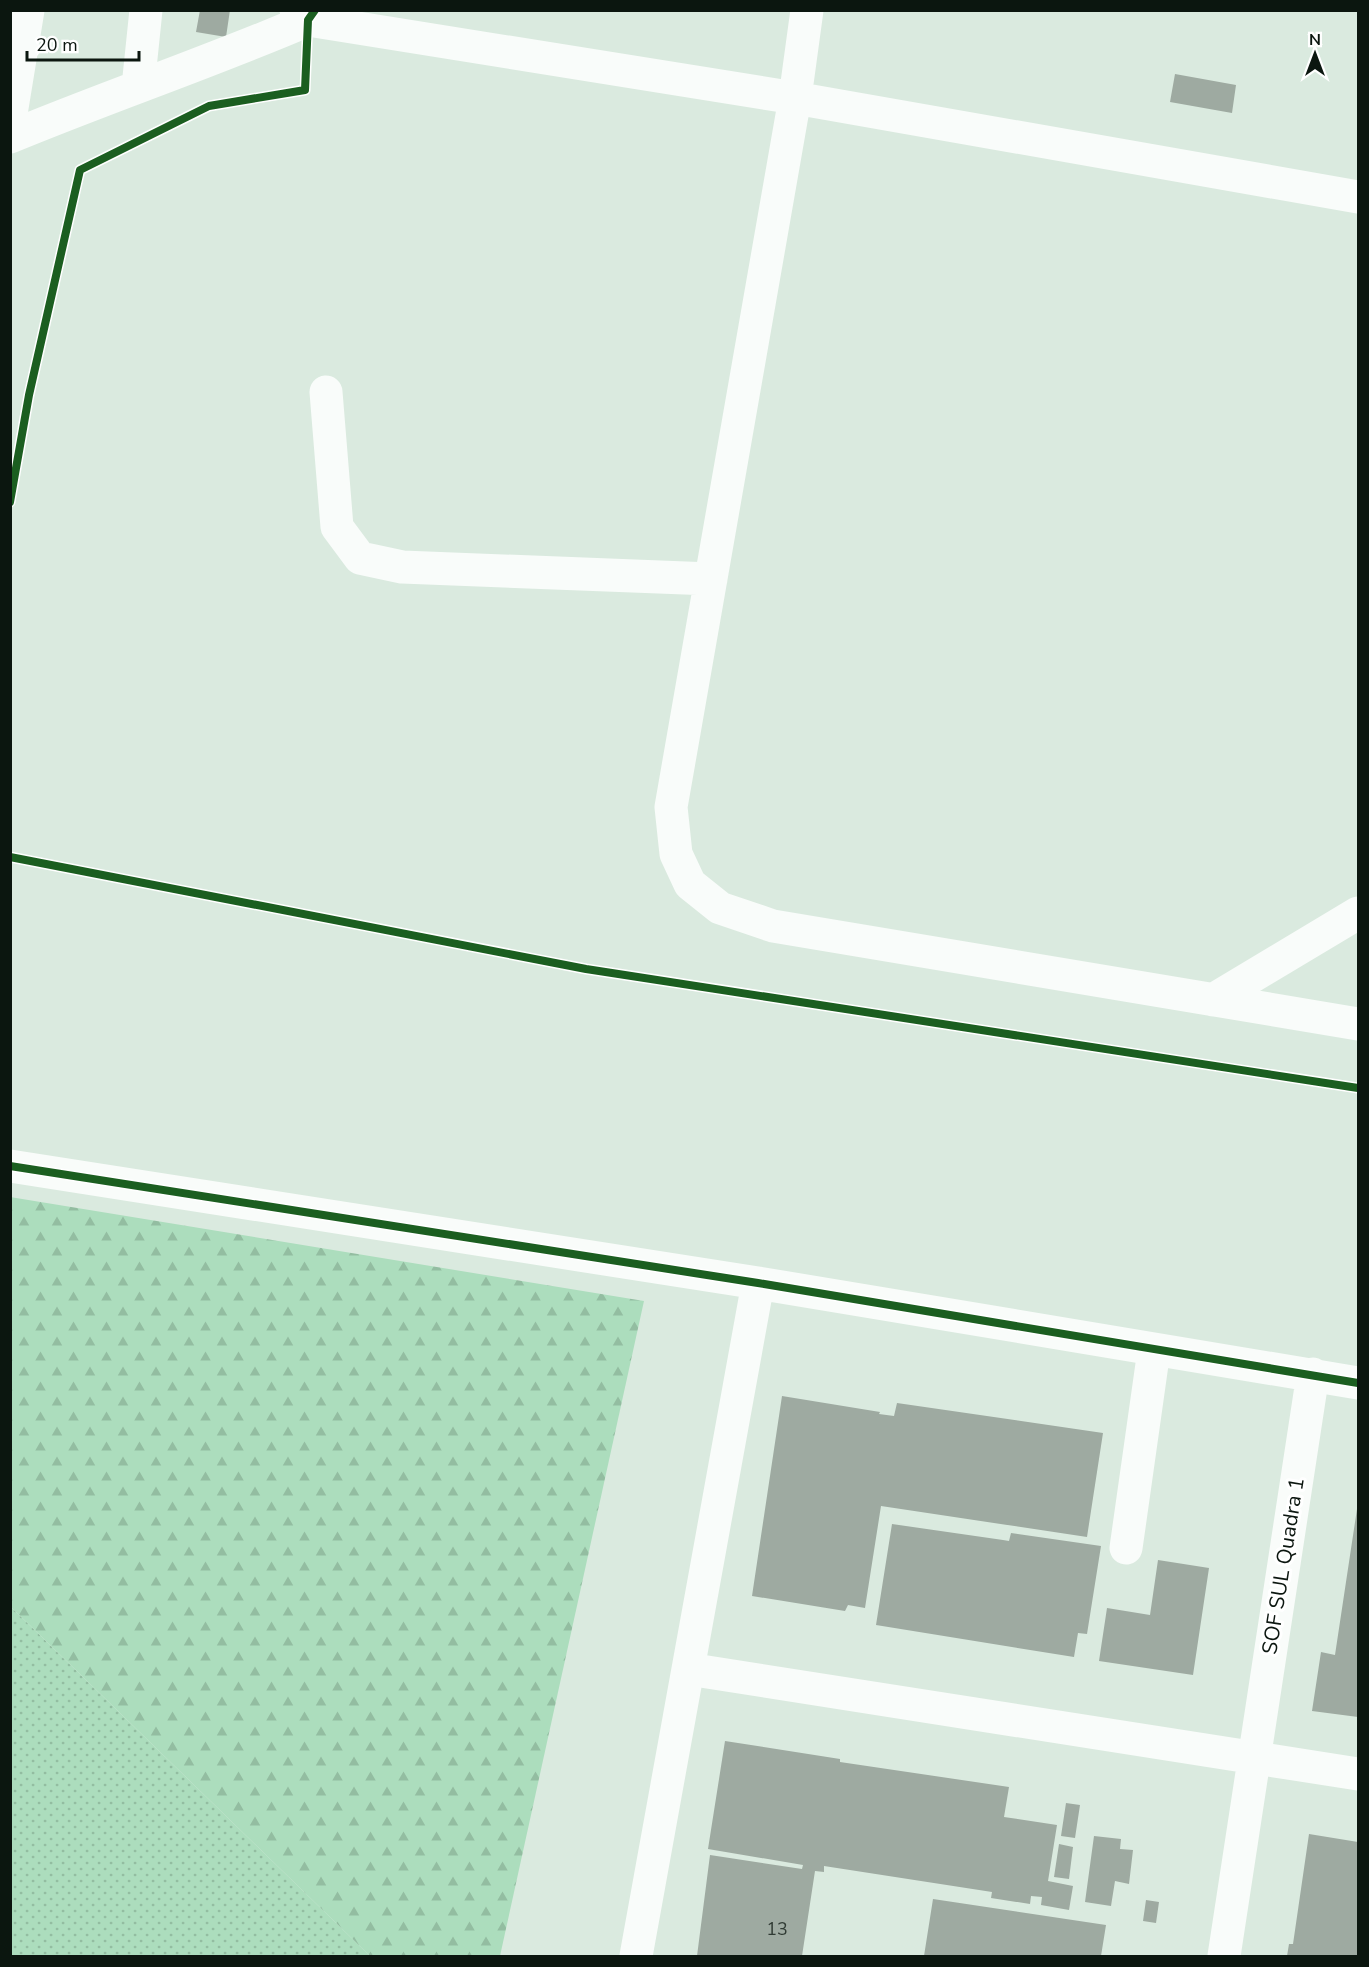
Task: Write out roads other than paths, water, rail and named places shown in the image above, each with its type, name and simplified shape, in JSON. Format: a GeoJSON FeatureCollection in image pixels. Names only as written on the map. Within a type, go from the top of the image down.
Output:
{"type":"FeatureCollection","features":[{"type":"Feature","properties":{"kind":"street"},"geometry":{"type":"LineString","coordinates":[[10,120],[28,10]]}},
{"type":"Feature","properties":{"kind":"street"},"geometry":{"type":"LineString","coordinates":[[138,87],[146,10]]}},
{"type":"Feature","properties":{"kind":"street"},"geometry":{"type":"LineString","coordinates":[[807,10],[795,98],[671,807],[676,854],[690,884],[720,908],[773,926],[1359,1024]]}},
{"type":"Feature","properties":{"kind":"street"},"geometry":{"type":"LineString","coordinates":[[10,137],[226,55],[302,15],[795,98],[1359,197]]}},
{"type":"Feature","properties":{"kind":"street"},"geometry":{"type":"LineString","coordinates":[[326,392],[337,527],[360,558],[402,567],[711,579]]}},
{"type":"Feature","properties":{"kind":"street"},"geometry":{"type":"LineString","coordinates":[[1213,1000],[1359,913]]}},
{"type":"Feature","properties":{"kind":"street"},"geometry":{"type":"LineString","coordinates":[[10,1166],[758,1283],[1359,1383]]}},
{"type":"Feature","properties":{"kind":"street"},"geometry":{"type":"LineString","coordinates":[[636,1956],[758,1283]]}},
{"type":"Feature","properties":{"kind":"street"},"geometry":{"type":"LineString","coordinates":[[1126,1548],[1154,1350]]}},
{"type":"Feature","properties":{"kind":"street","name":"SOF SUL Quadra 1"},"geometry":{"type":"LineString","coordinates":[[1224,1956],[1313,1374]]}},
{"type":"Feature","properties":{"kind":"street"},"geometry":{"type":"LineString","coordinates":[[688,1669],[1359,1774]]}}]}
